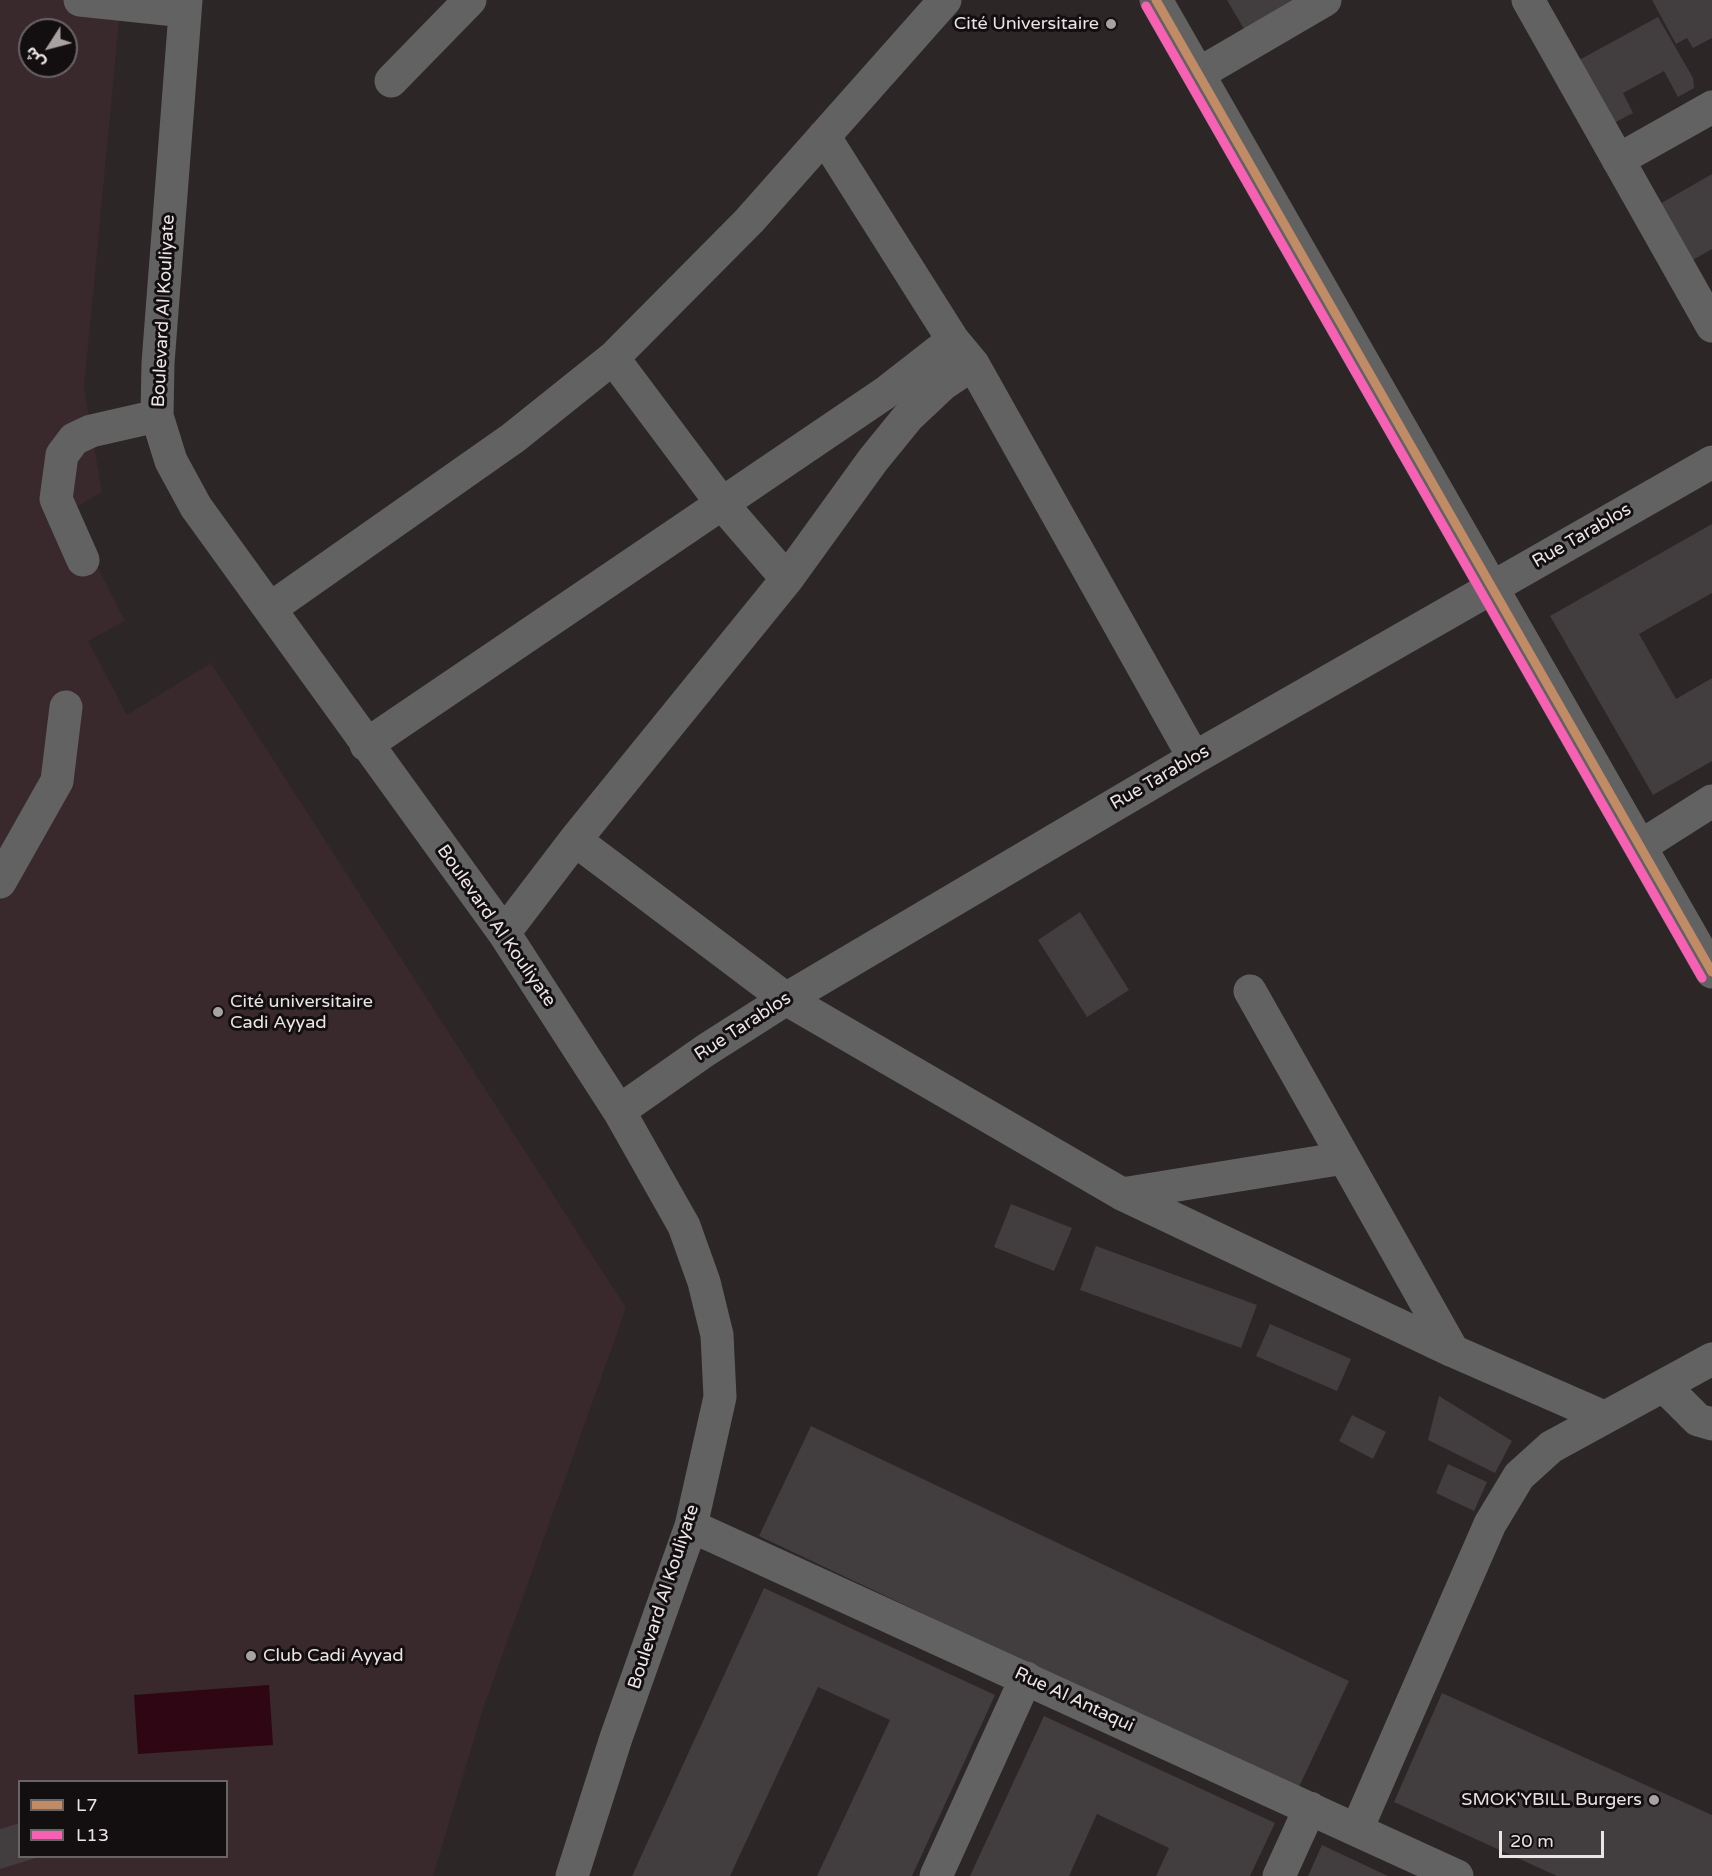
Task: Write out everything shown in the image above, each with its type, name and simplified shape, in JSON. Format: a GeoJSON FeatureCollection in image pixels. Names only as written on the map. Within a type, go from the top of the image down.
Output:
{"type":"FeatureCollection","features":[{"type":"Feature","properties":{"kind":"street"},"geometry":{"type":"LineString","coordinates":[[80,0],[186,6]]}},
{"type":"Feature","properties":{"kind":"street"},"geometry":{"type":"LineString","coordinates":[[391,81],[470,0]]}},
{"type":"Feature","properties":{"kind":"street"},"geometry":{"type":"LineString","coordinates":[[271,608],[513,438],[613,358],[749,221],[945,0]]}},
{"type":"Feature","properties":{"kind":"street"},"geometry":{"type":"LineString","coordinates":[[1156,0],[1200,73],[1491,588],[1712,972]]}},
{"type":"Feature","properties":{"kind":"street"},"geometry":{"type":"LineString","coordinates":[[1200,73],[1325,0]]}},
{"type":"Feature","properties":{"kind":"street"},"geometry":{"type":"LineString","coordinates":[[1528,0],[1712,326]]}},
{"type":"Feature","properties":{"kind":"street","name":"Boulevard Al Kouliyate"},"geometry":{"type":"LineString","coordinates":[[186,6],[158,363],[157,416],[171,461],[196,507],[504,933],[619,1112],[684,1226],[704,1282],[717,1335],[720,1396],[691,1526],[616,1738],[572,1876]]}},
{"type":"Feature","properties":{"kind":"street"},"geometry":{"type":"LineString","coordinates":[[1618,160],[1712,107]]}},
{"type":"Feature","properties":{"kind":"street"},"geometry":{"type":"LineString","coordinates":[[824,136],[963,352],[1194,758]]}},
{"type":"Feature","properties":{"kind":"street"},"geometry":{"type":"LineString","coordinates":[[366,745],[885,393],[963,352]]}},
{"type":"Feature","properties":{"kind":"street"},"geometry":{"type":"LineString","coordinates":[[504,933],[575,840],[787,579],[873,460],[908,417],[943,384],[963,352]]}},
{"type":"Feature","properties":{"kind":"street"},"geometry":{"type":"LineString","coordinates":[[613,358],[723,505],[787,579]]}},
{"type":"Feature","properties":{"kind":"street"},"geometry":{"type":"LineString","coordinates":[[83,560],[56,499],[62,455],[74,439],[91,431],[157,416]]}},
{"type":"Feature","properties":{"kind":"street","name":"Rue Tarablos"},"geometry":{"type":"LineString","coordinates":[[619,1112],[706,1050],[786,999],[1194,758],[1712,462]]}},
{"type":"Feature","properties":{"kind":"street"},"geometry":{"type":"LineString","coordinates":[[0,882],[57,781],[66,707]]}},
{"type":"Feature","properties":{"kind":"street"},"geometry":{"type":"LineString","coordinates":[[1641,846],[1712,801]]}},
{"type":"Feature","properties":{"kind":"street"},"geometry":{"type":"LineString","coordinates":[[575,840],[786,999],[1122,1194],[1453,1351],[1604,1417]]}},
{"type":"Feature","properties":{"kind":"street"},"geometry":{"type":"LineString","coordinates":[[1250,991],[1453,1351]]}},
{"type":"Feature","properties":{"kind":"street"},"geometry":{"type":"LineString","coordinates":[[1122,1194],[1344,1158]]}},
{"type":"Feature","properties":{"kind":"street"},"geometry":{"type":"LineString","coordinates":[[1357,1829],[1490,1524],[1519,1476],[1551,1447],[1604,1417],[1665,1387],[1712,1359]]}},
{"type":"Feature","properties":{"kind":"street"},"geometry":{"type":"LineString","coordinates":[[1665,1387],[1698,1420],[1712,1424]]}},
{"type":"Feature","properties":{"kind":"street","name":"Rue Al Antaqui"},"geometry":{"type":"LineString","coordinates":[[691,1526],[1457,1876]]}},
{"type":"Feature","properties":{"kind":"street"},"geometry":{"type":"LineString","coordinates":[[936,1876],[1026,1678]]}},
{"type":"Feature","properties":{"kind":"street"},"geometry":{"type":"LineString","coordinates":[[1279,1876],[1310,1808]]}},
{"type":"Feature","properties":{"kind":"shaded area","name":"Cité universitaire Cadi Ayyad"},"geometry":{"type":"Polygon","coordinates":[[[0,0],[121,0],[84,388],[102,492],[69,511],[125,621],[88,641],[127,715],[211,663],[626,1308],[483,1709],[433,1876],[0,1876],[0,0]]]}},
{"type":"Feature","properties":{"kind":"shaded area"},"geometry":{"type":"Polygon","coordinates":[[[269,1685],[273,1745],[138,1754],[134,1695],[269,1685]]]}},
{"type":"Feature","properties":{"kind":"building"},"geometry":{"type":"Polygon","coordinates":[[[1227,0],[1292,0],[1244,29],[1227,0]]]}},
{"type":"Feature","properties":{"kind":"building"},"geometry":{"type":"Polygon","coordinates":[[[1652,0],[1712,0],[1712,38],[1693,48],[1687,38],[1676,44],[1652,0]]]}},
{"type":"Feature","properties":{"kind":"building"},"geometry":{"type":"Polygon","coordinates":[[[1658,17],[1693,78],[1694,88],[1678,97],[1664,71],[1623,93],[1633,113],[1612,124],[1579,60],[1658,17]]]}},
{"type":"Feature","properties":{"kind":"building"},"geometry":{"type":"Polygon","coordinates":[[[1712,174],[1712,249],[1691,261],[1658,205],[1712,174]]]}},
{"type":"Feature","properties":{"kind":"building"},"geometry":{"type":"Polygon","coordinates":[[[1712,524],[1712,593],[1639,634],[1676,699],[1712,678],[1712,761],[1653,795],[1550,616],[1712,524]]]}},
{"type":"Feature","properties":{"kind":"building"},"geometry":{"type":"Polygon","coordinates":[[[1080,912],[1129,990],[1087,1017],[1038,940],[1080,912]]]}},
{"type":"Feature","properties":{"kind":"building"},"geometry":{"type":"Polygon","coordinates":[[[1011,1204],[1072,1228],[1054,1271],[994,1247],[1011,1204]]]}},
{"type":"Feature","properties":{"kind":"building"},"geometry":{"type":"Polygon","coordinates":[[[1096,1246],[1257,1305],[1241,1348],[1080,1290],[1096,1246]]]}},
{"type":"Feature","properties":{"kind":"building"},"geometry":{"type":"Polygon","coordinates":[[[1270,1324],[1351,1359],[1337,1391],[1256,1356],[1270,1324]]]}},
{"type":"Feature","properties":{"kind":"building"},"geometry":{"type":"Polygon","coordinates":[[[1439,1396],[1512,1441],[1495,1473],[1428,1440],[1439,1396]]]}},
{"type":"Feature","properties":{"kind":"building"},"geometry":{"type":"Polygon","coordinates":[[[1352,1415],[1386,1432],[1373,1459],[1339,1441],[1352,1415]]]}},
{"type":"Feature","properties":{"kind":"building"},"geometry":{"type":"Polygon","coordinates":[[[811,1426],[1349,1681],[1297,1791],[759,1536],[811,1426]]]}},
{"type":"Feature","properties":{"kind":"building"},"geometry":{"type":"Polygon","coordinates":[[[1448,1464],[1487,1482],[1474,1511],[1436,1493],[1448,1464]]]}},
{"type":"Feature","properties":{"kind":"building"},"geometry":{"type":"Polygon","coordinates":[[[764,1588],[995,1695],[912,1876],[817,1876],[890,1720],[818,1687],[730,1876],[632,1876],[764,1588]]]}},
{"type":"Feature","properties":{"kind":"building"},"geometry":{"type":"Polygon","coordinates":[[[1442,1693],[1712,1815],[1712,1876],[1557,1876],[1394,1802],[1442,1693]]]}},
{"type":"Feature","properties":{"kind":"building"},"geometry":{"type":"Polygon","coordinates":[[[1044,1716],[1275,1823],[1250,1876],[1156,1876],[1169,1848],[1097,1814],[1069,1876],[970,1876],[1044,1716]]]}},
{"type":"Feature","properties":{"kind":"building"},"geometry":{"type":"Polygon","coordinates":[[[18,1824],[18,1858],[36,1858],[0,1869],[0,1829],[18,1824]]]}},
{"type":"Feature","properties":{"kind":"building"},"geometry":{"type":"Polygon","coordinates":[[[1322,1845],[1388,1876],[1308,1876],[1322,1845]]]}},
{"type":"Feature","properties":{"kind":"transit line","name":"L7"},"geometry":{"type":"LineString","coordinates":[[1156,0],[1712,972]]}},
{"type":"Feature","properties":{"kind":"transit line","name":"L13"},"geometry":{"type":"LineString","coordinates":[[1146,6],[1702,978]]}},
{"type":"Feature","properties":{"kind":"place","name":"Cité Universitaire"},"geometry":{"type":"Point","coordinates":[1111,24]}},
{"type":"Feature","properties":{"kind":"place","name":"Cité universitaire Cadi Ayyad"},"geometry":{"type":"Point","coordinates":[218,1012]}},
{"type":"Feature","properties":{"kind":"place","name":"Club Cadi Ayyad"},"geometry":{"type":"Point","coordinates":[251,1656]}},
{"type":"Feature","properties":{"kind":"place","name":"SMOK'YBILL Burgers"},"geometry":{"type":"Point","coordinates":[1654,1800]}}]}
